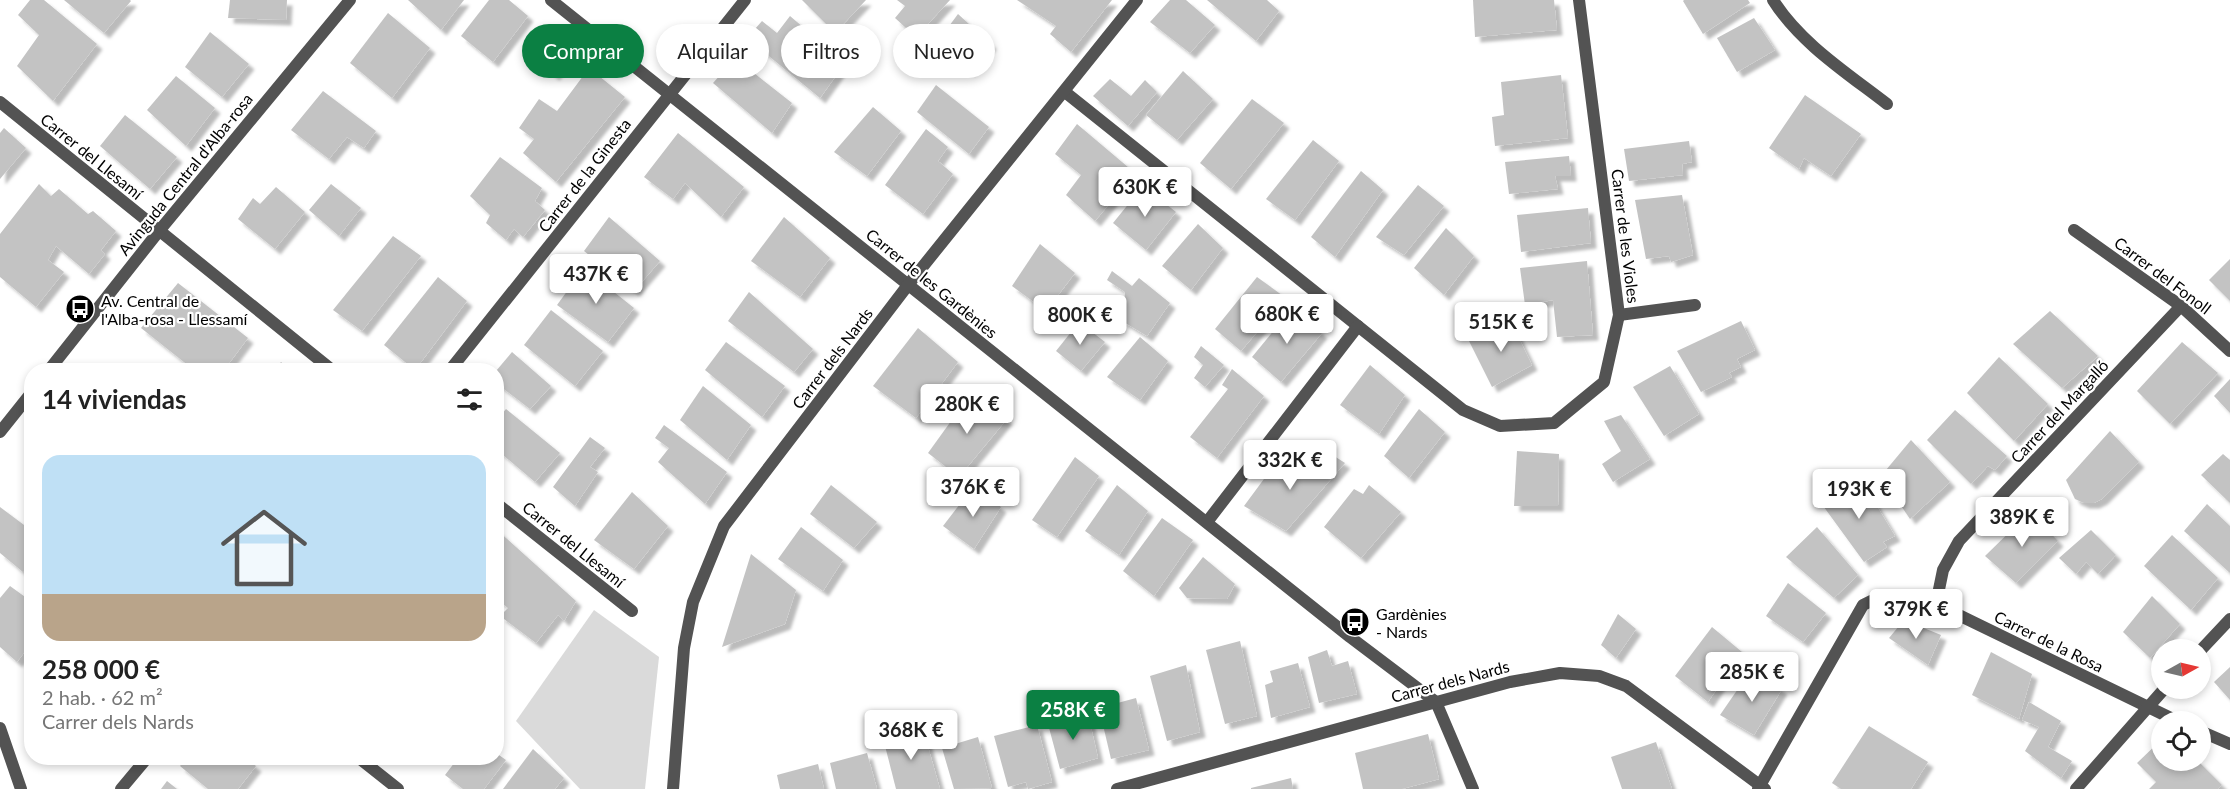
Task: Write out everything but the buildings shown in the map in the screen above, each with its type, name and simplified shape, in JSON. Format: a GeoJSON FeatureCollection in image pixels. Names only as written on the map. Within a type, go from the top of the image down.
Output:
{"type":"FeatureCollection","features":[{"type":"Feature","properties":{"kind":"street","name":"Avinguda Central d'Alba-rosa"},"geometry":{"type":"LineString","coordinates":[[55,363],[159,231],[350,0]]}},
{"type":"Feature","properties":{"kind":"street","name":"Carrer de les Gardènies"},"geometry":{"type":"LineString","coordinates":[[551,0],[1350,637],[1436,702]]}},
{"type":"Feature","properties":{"kind":"street","name":"Carrer de la Ginesta"},"geometry":{"type":"LineString","coordinates":[[456,363],[745,0]]}},
{"type":"Feature","properties":{"kind":"street","name":"Carrer dels Nards"},"geometry":{"type":"LineString","coordinates":[[673,789],[684,648],[693,602],[724,526],[908,285],[1137,0]]}},
{"type":"Feature","properties":{"kind":"street","name":"Carrer de les Violes"},"geometry":{"type":"LineString","coordinates":[[1065,92],[1463,410],[1500,426],[1554,423],[1604,382],[1619,315],[1579,0]]}},
{"type":"Feature","properties":{"kind":"street"},"geometry":{"type":"LineString","coordinates":[[1773,0],[1781,13],[1804,38],[1887,104]]}},
{"type":"Feature","properties":{"kind":"street","name":"Carrer del Llesamí"},"geometry":{"type":"LineString","coordinates":[[0,102],[323,363]]}},
{"type":"Feature","properties":{"kind":"street","name":"Carrer del Fonoll"},"geometry":{"type":"LineString","coordinates":[[2074,230],[2181,306],[2230,351]]}},
{"type":"Feature","properties":{"kind":"street"},"geometry":{"type":"LineString","coordinates":[[1619,315],[1695,305]]}},
{"type":"Feature","properties":{"kind":"street","name":"Carrer del Margalló"},"geometry":{"type":"LineString","coordinates":[[1936,604],[1942,570],[1959,541],[2181,306]]}},
{"type":"Feature","properties":{"kind":"street"},"geometry":{"type":"LineString","coordinates":[[1207,522],[1358,326]]}},
{"type":"Feature","properties":{"kind":"street"},"geometry":{"type":"LineString","coordinates":[[0,432],[24,402]]}},
{"type":"Feature","properties":{"kind":"street","name":"Carrer del Llesamí"},"geometry":{"type":"LineString","coordinates":[[504,509],[632,611]]}},
{"type":"Feature","properties":{"kind":"street","name":"Carrer de la Rosa"},"geometry":{"type":"LineString","coordinates":[[1761,788],[1863,605],[1880,596],[1898,594],[1936,604],[2148,707]]}},
{"type":"Feature","properties":{"kind":"street"},"geometry":{"type":"LineString","coordinates":[[2211,639],[2230,619]]}},
{"type":"Feature","properties":{"kind":"street","name":"Carrer dels Nards"},"geometry":{"type":"LineString","coordinates":[[1117,789],[1510,682],[1560,673],[1599,676],[1626,686],[1761,788]]}},
{"type":"Feature","properties":{"kind":"street"},"geometry":{"type":"LineString","coordinates":[[2076,789],[2155,699]]}},
{"type":"Feature","properties":{"kind":"street"},"geometry":{"type":"LineString","coordinates":[[1436,702],[1473,789]]}},
{"type":"Feature","properties":{"kind":"street"},"geometry":{"type":"LineString","coordinates":[[2148,707],[2157,711]]}},
{"type":"Feature","properties":{"kind":"street"},"geometry":{"type":"LineString","coordinates":[[0,728],[21,789]]}},
{"type":"Feature","properties":{"kind":"street"},"geometry":{"type":"LineString","coordinates":[[2211,736],[2230,744]]}},
{"type":"Feature","properties":{"kind":"street"},"geometry":{"type":"LineString","coordinates":[[122,789],[141,765]]}},
{"type":"Feature","properties":{"kind":"street"},"geometry":{"type":"LineString","coordinates":[[368,765],[398,789]]}},
{"type":"Feature","properties":{"kind":"shaded area"},"geometry":{"type":"Polygon","coordinates":[[[594,610],[659,657],[645,789],[580,789],[516,721],[594,610]]]}},
{"type":"Feature","properties":{"kind":"place","name":"Av. Central de l'Alba-rosa - Llessamí"},"geometry":{"type":"Point","coordinates":[80,309]}},
{"type":"Feature","properties":{"kind":"place","name":"Gardènies - Nards"},"geometry":{"type":"Point","coordinates":[1355,622]}}]}
